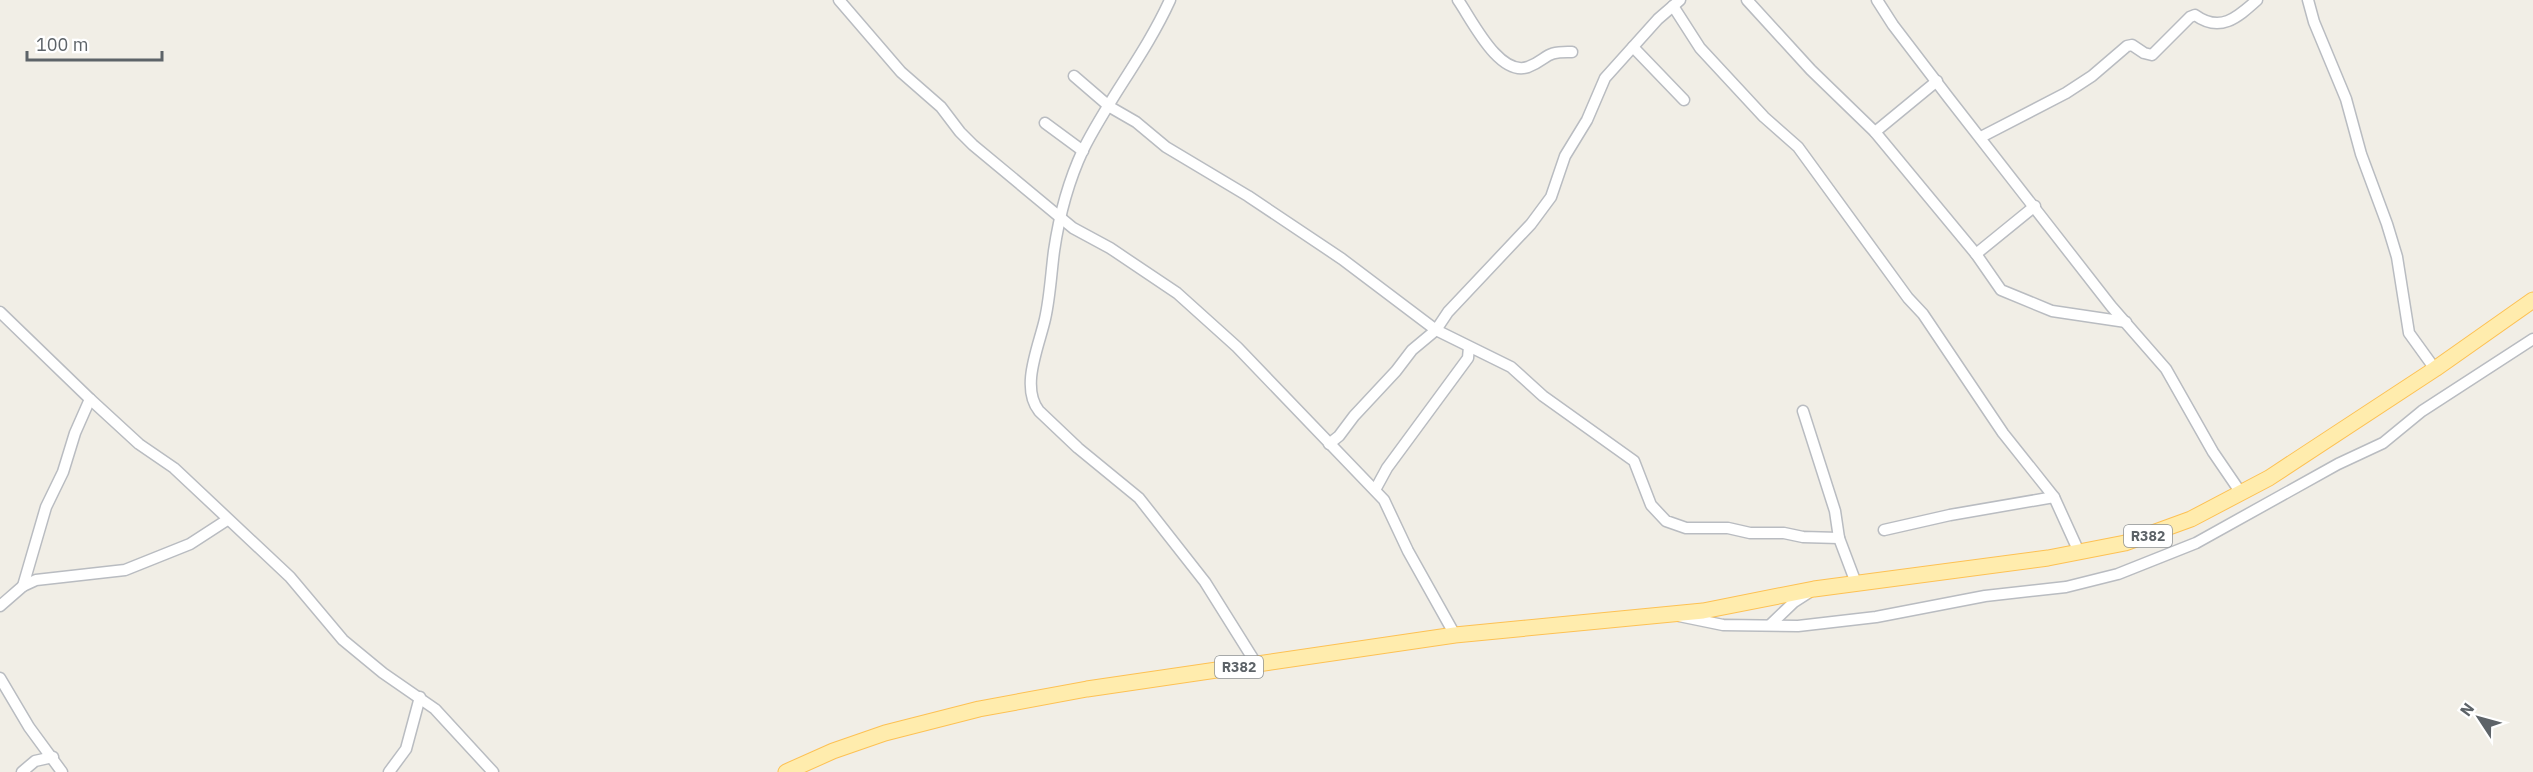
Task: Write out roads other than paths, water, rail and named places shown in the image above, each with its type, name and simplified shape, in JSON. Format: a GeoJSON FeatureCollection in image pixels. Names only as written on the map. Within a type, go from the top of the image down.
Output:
{"type":"FeatureCollection","features":[{"type":"Feature","properties":{"kind":"main road","name":"R382"},"geometry":{"type":"LineString","coordinates":[[786,772],[833,751],[885,733],[979,709],[1087,689],[1455,634],[1703,611],[1815,589],[2109,547],[2170,528],[2269,478],[2435,369],[2533,300]]}},
{"type":"Feature","properties":{"kind":"street"},"geometry":{"type":"LineString","coordinates":[[839,0],[901,72],[941,107],[960,132],[1081,233],[1110,248],[1190,303],[1316,427],[1329,444],[1384,500],[1408,551],[1455,634]]}},
{"type":"Feature","properties":{"kind":"street"},"geometry":{"type":"LineString","coordinates":[[1170,0],[1144,51],[1083,151],[1060,215],[1048,304],[1029,387],[1034,405],[1078,448],[1139,498],[1205,582],[1257,664]]}},
{"type":"Feature","properties":{"kind":"street"},"geometry":{"type":"LineString","coordinates":[[1458,0],[1493,54],[1508,65],[1525,68],[1551,53],[1572,52]]}},
{"type":"Feature","properties":{"kind":"street"},"geometry":{"type":"LineString","coordinates":[[1747,0],[1811,70],[1875,132],[1976,254],[1998,287],[2006,294],[2052,311],[2126,322]]}},
{"type":"Feature","properties":{"kind":"street"},"geometry":{"type":"LineString","coordinates":[[1877,0],[1893,25],[2126,322],[2166,369],[2213,452],[2241,493]]}},
{"type":"Feature","properties":{"kind":"street"},"geometry":{"type":"LineString","coordinates":[[1981,137],[2066,93],[2092,76],[2127,46],[2132,45],[2152,55],[2190,17],[2194,15],[2209,24],[2219,24],[2241,13],[2257,0]]}},
{"type":"Feature","properties":{"kind":"street"},"geometry":{"type":"LineString","coordinates":[[2308,0],[2314,22],[2346,99],[2361,154],[2387,224],[2397,257],[2409,333],[2435,369]]}},
{"type":"Feature","properties":{"kind":"street"},"geometry":{"type":"LineString","coordinates":[[1329,444],[1339,436],[1412,350],[1436,330],[1448,312],[1531,224],[1547,203],[1565,156],[1587,120],[1605,78],[1676,3],[1700,48],[1771,124],[1798,147],[1908,298],[1923,314],[2015,450],[2054,497],[2079,552]]}},
{"type":"Feature","properties":{"kind":"street"},"geometry":{"type":"LineString","coordinates":[[1633,47],[1684,100]]}},
{"type":"Feature","properties":{"kind":"street"},"geometry":{"type":"LineString","coordinates":[[1074,76],[1110,106],[1136,122],[1179,155],[1248,196],[1342,259],[1436,330],[1511,367],[1543,396],[1632,459],[1637,465],[1651,505],[1662,518],[1673,525],[1686,528],[1732,528],[1750,533],[1784,533],[1803,537],[1839,538]]}},
{"type":"Feature","properties":{"kind":"street"},"geometry":{"type":"LineString","coordinates":[[1875,132],[1937,81]]}},
{"type":"Feature","properties":{"kind":"street"},"geometry":{"type":"LineString","coordinates":[[1045,123],[1083,151]]}},
{"type":"Feature","properties":{"kind":"street"},"geometry":{"type":"LineString","coordinates":[[1976,254],[2035,206]]}},
{"type":"Feature","properties":{"kind":"street"},"geometry":{"type":"LineString","coordinates":[[0,312],[139,444],[174,468],[290,577],[343,640],[383,673],[435,709],[493,772]]}},
{"type":"Feature","properties":{"kind":"street"},"geometry":{"type":"LineString","coordinates":[[1670,614],[1724,626],[1798,626],[1876,617],[1985,597],[2067,587],[2146,564],[2215,534],[2338,464],[2383,443],[2422,411],[2533,339]]}},
{"type":"Feature","properties":{"kind":"street"},"geometry":{"type":"LineString","coordinates":[[1375,490],[1387,468],[1470,355],[1469,348]]}},
{"type":"Feature","properties":{"kind":"street"},"geometry":{"type":"LineString","coordinates":[[23,586],[45,507],[63,472],[75,433],[90,399]]}},
{"type":"Feature","properties":{"kind":"street"},"geometry":{"type":"LineString","coordinates":[[1803,411],[1835,511],[1839,538],[1856,583]]}},
{"type":"Feature","properties":{"kind":"street"},"geometry":{"type":"LineString","coordinates":[[1884,530],[2054,497]]}},
{"type":"Feature","properties":{"kind":"street"},"geometry":{"type":"LineString","coordinates":[[0,606],[23,586],[46,577],[114,573],[125,570],[189,544],[227,520]]}},
{"type":"Feature","properties":{"kind":"street"},"geometry":{"type":"LineString","coordinates":[[1770,626],[1794,603],[1815,589]]}},
{"type":"Feature","properties":{"kind":"street"},"geometry":{"type":"LineString","coordinates":[[0,678],[29,727],[62,772]]}},
{"type":"Feature","properties":{"kind":"street"},"geometry":{"type":"LineString","coordinates":[[389,772],[406,748],[420,697]]}},
{"type":"Feature","properties":{"kind":"street"},"geometry":{"type":"LineString","coordinates":[[22,772],[35,761],[52,757]]}}]}
